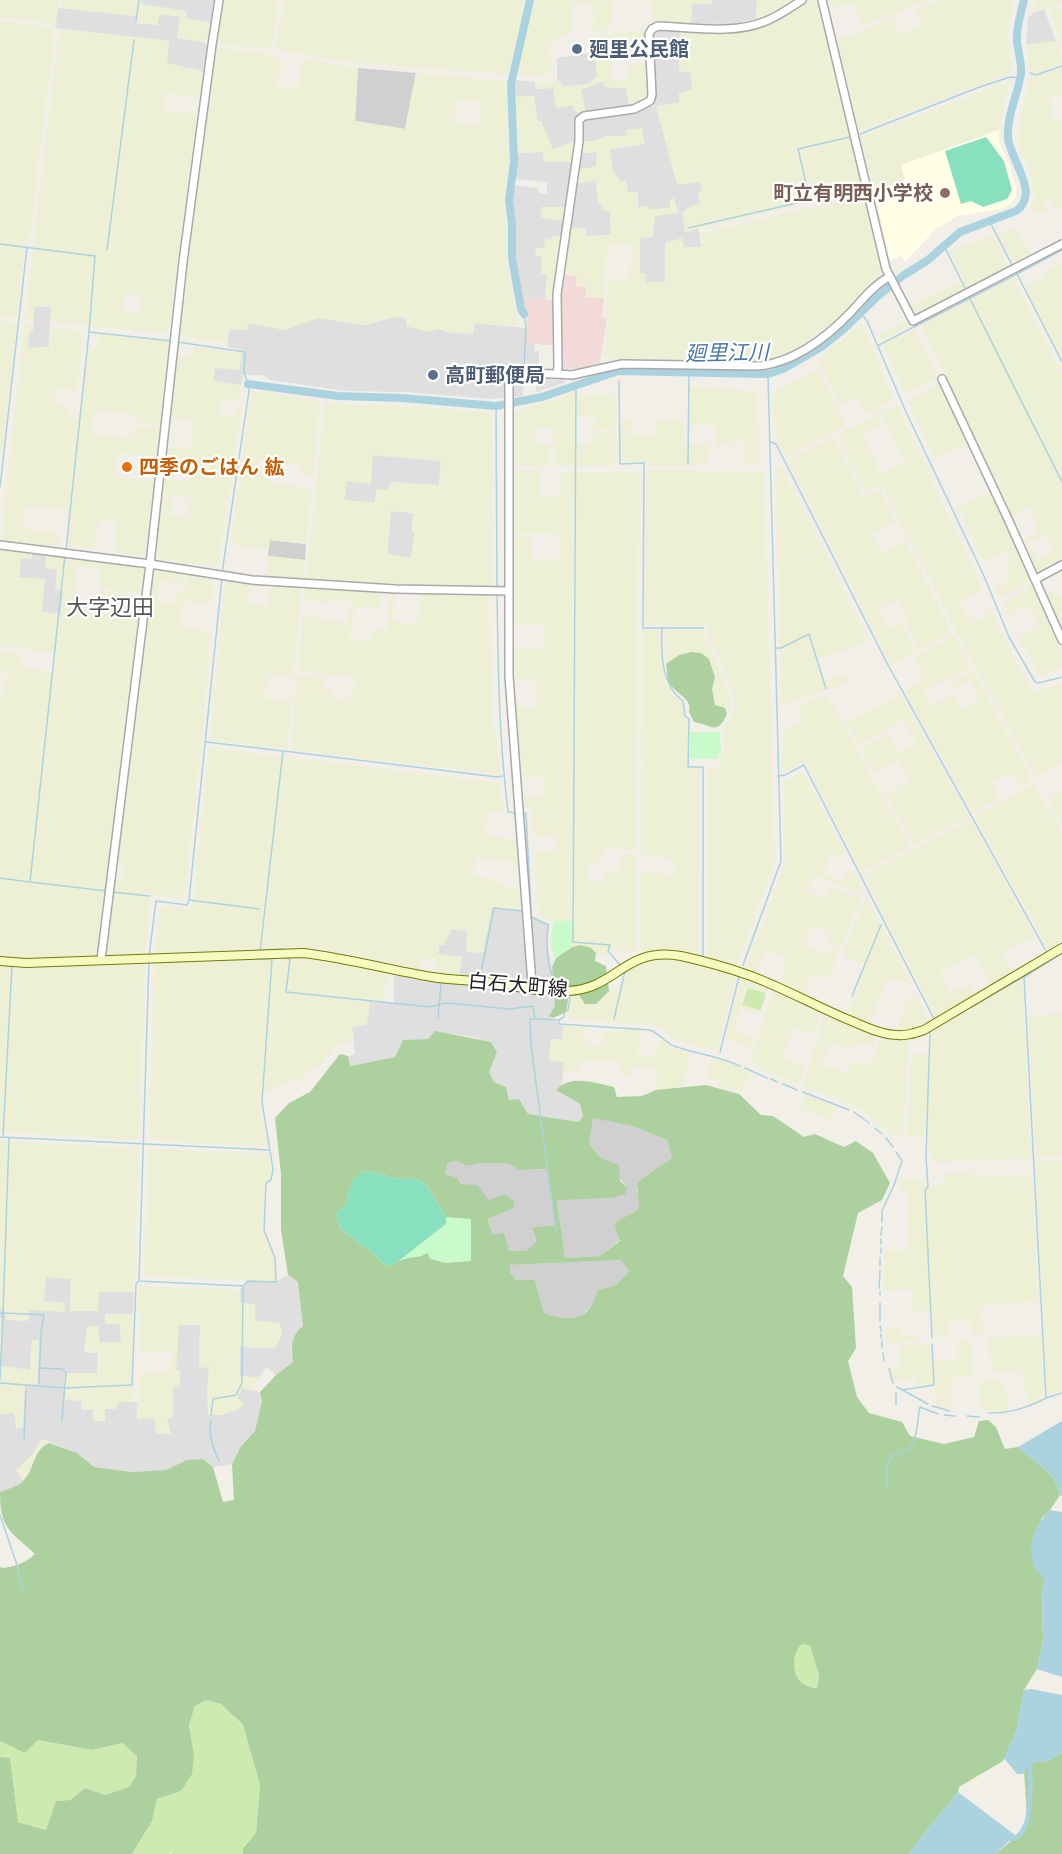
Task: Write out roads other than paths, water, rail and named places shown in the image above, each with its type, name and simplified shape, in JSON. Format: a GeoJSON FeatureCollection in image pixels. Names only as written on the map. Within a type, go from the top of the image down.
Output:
{"type":"FeatureCollection","features":[{"type":"Feature","properties":{"kind":"main road","name":"白石大町線"},"geometry":{"type":"LineString","coordinates":[[0,961],[26,963],[284,954],[320,955],[433,977],[480,981],[530,990],[562,991],[585,989],[598,985],[633,961],[652,954],[664,954],[705,962],[750,976],[823,1010],[886,1034],[910,1035],[934,1024],[1062,948]]}},
{"type":"Feature","properties":{"kind":"street"},"geometry":{"type":"LineString","coordinates":[[100,960],[150,564],[173,341],[219,0]]}},
{"type":"Feature","properties":{"kind":"street"},"geometry":{"type":"LineString","coordinates":[[557,374],[557,294],[579,141],[579,120],[584,116],[634,109],[650,101],[652,95],[650,33],[658,26],[747,27],[764,22],[802,0]]}},
{"type":"Feature","properties":{"kind":"street"},"geometry":{"type":"LineString","coordinates":[[822,0],[890,278],[913,321],[1062,244]]}},
{"type":"Feature","properties":{"kind":"street"},"geometry":{"type":"LineString","coordinates":[[530,990],[532,984],[501,591],[510,380],[515,375],[572,375],[622,364],[759,366],[780,363],[814,343],[835,327],[874,287],[890,278]]}},
{"type":"Feature","properties":{"kind":"street"},"geometry":{"type":"LineString","coordinates":[[942,379],[1036,579],[1062,640]]}},
{"type":"Feature","properties":{"kind":"street"},"geometry":{"type":"LineString","coordinates":[[0,545],[150,564],[252,580],[395,589],[501,591]]}},
{"type":"Feature","properties":{"kind":"street"},"geometry":{"type":"LineString","coordinates":[[1036,579],[1062,565]]}},
{"type":"Feature","properties":{"kind":"water"},"geometry":{"type":"Polygon","coordinates":[[[1062,1421],[1062,1496],[1050,1474],[1018,1447],[1062,1421]]]}},
{"type":"Feature","properties":{"kind":"water"},"geometry":{"type":"Polygon","coordinates":[[[1050,1510],[1062,1512],[1062,1677],[1037,1669],[1043,1641],[1042,1592],[1045,1579],[1035,1568],[1031,1544],[1036,1529],[1050,1510]]]}},
{"type":"Feature","properties":{"kind":"water"},"geometry":{"type":"Polygon","coordinates":[[[1031,1689],[1062,1695],[1062,1753],[1047,1761],[1030,1763],[1023,1774],[1017,1774],[1004,1758],[1016,1732],[1024,1690],[1031,1689]]]}},
{"type":"Feature","properties":{"kind":"water"},"geometry":{"type":"Polygon","coordinates":[[[958,1792],[1015,1835],[996,1854],[909,1854],[922,1836],[958,1792]]]}},
{"type":"Feature","properties":{"kind":"waterway"},"geometry":{"type":"LineString","coordinates":[[136,20],[139,0]]}},
{"type":"Feature","properties":{"kind":"waterway"},"geometry":{"type":"LineString","coordinates":[[524,314],[521,309],[512,258],[509,200],[514,162],[511,84],[530,0]]}},
{"type":"Feature","properties":{"kind":"waterway","name":"廻里江川"},"geometry":{"type":"LineString","coordinates":[[248,384],[338,396],[402,398],[496,406],[542,397],[618,371],[768,374],[783,369],[823,346],[877,297],[904,275],[928,260],[960,232],[1016,211],[1023,204],[1026,195],[1025,186],[1010,146],[1008,131],[1010,114],[1021,74],[1017,36],[1024,0]]}},
{"type":"Feature","properties":{"kind":"waterway"},"geometry":{"type":"LineString","coordinates":[[107,250],[134,40]]}},
{"type":"Feature","properties":{"kind":"waterway"},"geometry":{"type":"LineString","coordinates":[[1030,73],[1036,75],[1062,66]]}},
{"type":"Feature","properties":{"kind":"waterway"},"geometry":{"type":"LineString","coordinates":[[860,134],[977,88],[1010,77],[1020,78]]}},
{"type":"Feature","properties":{"kind":"waterway"},"geometry":{"type":"LineString","coordinates":[[688,228],[810,200],[798,149],[850,137]]}},
{"type":"Feature","properties":{"kind":"waterway"},"geometry":{"type":"LineString","coordinates":[[990,222],[1012,265]]}},
{"type":"Feature","properties":{"kind":"waterway"},"geometry":{"type":"LineString","coordinates":[[0,244],[95,256],[89,332],[172,341]]}},
{"type":"Feature","properties":{"kind":"waterway"},"geometry":{"type":"LineString","coordinates":[[944,246],[966,290]]}},
{"type":"Feature","properties":{"kind":"waterway"},"geometry":{"type":"LineString","coordinates":[[0,487],[27,247]]}},
{"type":"Feature","properties":{"kind":"waterway"},"geometry":{"type":"LineString","coordinates":[[1062,250],[1017,274],[1062,362]]}},
{"type":"Feature","properties":{"kind":"waterway"},"geometry":{"type":"LineString","coordinates":[[879,345],[1017,274],[1016,272]]}},
{"type":"Feature","properties":{"kind":"waterway"},"geometry":{"type":"LineString","coordinates":[[968,295],[1062,482]]}},
{"type":"Feature","properties":{"kind":"waterway"},"geometry":{"type":"LineString","coordinates":[[861,313],[867,321],[906,412],[984,576],[1009,637],[1035,682],[1062,677]]}},
{"type":"Feature","properties":{"kind":"waterway"},"geometry":{"type":"LineString","coordinates":[[524,314],[526,328],[524,368]]}},
{"type":"Feature","properties":{"kind":"waterway"},"geometry":{"type":"LineString","coordinates":[[66,550],[89,332]]}},
{"type":"Feature","properties":{"kind":"waterway"},"geometry":{"type":"LineString","coordinates":[[177,342],[245,352],[244,372],[248,384]]}},
{"type":"Feature","properties":{"kind":"waterway"},"geometry":{"type":"LineString","coordinates":[[688,464],[689,372]]}},
{"type":"Feature","properties":{"kind":"waterway"},"geometry":{"type":"LineString","coordinates":[[743,965],[781,861],[768,374]]}},
{"type":"Feature","properties":{"kind":"waterway"},"geometry":{"type":"LineString","coordinates":[[619,381],[620,464],[644,463],[643,628],[703,628]]}},
{"type":"Feature","properties":{"kind":"waterway"},"geometry":{"type":"LineString","coordinates":[[222,573],[250,384]]}},
{"type":"Feature","properties":{"kind":"waterway"},"geometry":{"type":"LineString","coordinates":[[576,385],[573,942],[610,945],[608,951],[620,965]]}},
{"type":"Feature","properties":{"kind":"waterway"},"geometry":{"type":"LineString","coordinates":[[496,406],[497,588]]}},
{"type":"Feature","properties":{"kind":"waterway"},"geometry":{"type":"LineString","coordinates":[[771,442],[776,444],[888,665],[1046,951]]}},
{"type":"Feature","properties":{"kind":"waterway"},"geometry":{"type":"LineString","coordinates":[[65,555],[30,882],[107,891]]}},
{"type":"Feature","properties":{"kind":"waterway"},"geometry":{"type":"LineString","coordinates":[[149,956],[156,901],[187,905],[189,900],[222,578]]}},
{"type":"Feature","properties":{"kind":"waterway"},"geometry":{"type":"LineString","coordinates":[[497,592],[503,757],[508,812],[516,813]]}},
{"type":"Feature","properties":{"kind":"waterway"},"geometry":{"type":"LineString","coordinates":[[662,628],[662,658],[666,677],[670,686],[683,701],[685,716],[689,719],[688,767],[703,767],[703,956]]}},
{"type":"Feature","properties":{"kind":"waterway"},"geometry":{"type":"LineString","coordinates":[[775,648],[781,648],[809,634],[826,689]]}},
{"type":"Feature","properties":{"kind":"waterway"},"geometry":{"type":"LineString","coordinates":[[206,742],[283,751],[260,952]]}},
{"type":"Feature","properties":{"kind":"waterway"},"geometry":{"type":"LineString","coordinates":[[284,751],[502,776]]}},
{"type":"Feature","properties":{"kind":"waterway"},"geometry":{"type":"LineString","coordinates":[[778,776],[785,775],[804,765],[934,1019]]}},
{"type":"Feature","properties":{"kind":"waterway"},"geometry":{"type":"LineString","coordinates":[[521,813],[526,813],[531,911]]}},
{"type":"Feature","properties":{"kind":"waterway"},"geometry":{"type":"LineString","coordinates":[[0,878],[29,882]]}},
{"type":"Feature","properties":{"kind":"waterway"},"geometry":{"type":"LineString","coordinates":[[112,892],[149,896]]}},
{"type":"Feature","properties":{"kind":"waterway"},"geometry":{"type":"LineString","coordinates":[[189,900],[259,909]]}},
{"type":"Feature","properties":{"kind":"waterway"},"geometry":{"type":"LineString","coordinates":[[480,977],[494,908],[523,911]]}},
{"type":"Feature","properties":{"kind":"waterway"},"geometry":{"type":"LineString","coordinates":[[531,912],[531,917],[548,925],[549,966],[559,988]]}},
{"type":"Feature","properties":{"kind":"waterway"},"geometry":{"type":"LineString","coordinates":[[852,996],[881,925]]}},
{"type":"Feature","properties":{"kind":"waterway"},"geometry":{"type":"LineString","coordinates":[[260,950],[283,949],[284,951]]}},
{"type":"Feature","properties":{"kind":"waterway"},"geometry":{"type":"LineString","coordinates":[[989,1413],[1019,1409],[1046,1398],[1024,977],[1062,953]]}},
{"type":"Feature","properties":{"kind":"waterway"},"geometry":{"type":"LineString","coordinates":[[284,956],[290,959],[286,992],[430,1007],[446,1003],[510,1009],[533,1006],[535,1019],[530,1019],[531,1046],[556,1232]]}},
{"type":"Feature","properties":{"kind":"waterway"},"geometry":{"type":"LineString","coordinates":[[244,1285],[248,1281],[276,1282],[275,1258],[264,1230],[266,1183],[271,1180],[273,1169],[262,1102],[272,959],[259,959],[259,957]]}},
{"type":"Feature","properties":{"kind":"waterway"},"geometry":{"type":"LineString","coordinates":[[149,960],[139,1281],[243,1286],[242,1383],[236,1395],[213,1399],[211,1415]]}},
{"type":"Feature","properties":{"kind":"waterway"},"geometry":{"type":"LineString","coordinates":[[3,1136],[12,965]]}},
{"type":"Feature","properties":{"kind":"waterway"},"geometry":{"type":"LineString","coordinates":[[614,1019],[625,971]]}},
{"type":"Feature","properties":{"kind":"waterway"},"geometry":{"type":"LineString","coordinates":[[720,1052],[739,977]]}},
{"type":"Feature","properties":{"kind":"waterway"},"geometry":{"type":"LineString","coordinates":[[970,1008],[1023,977]]}},
{"type":"Feature","properties":{"kind":"waterway"},"geometry":{"type":"LineString","coordinates":[[438,1018],[441,983],[479,985]]}},
{"type":"Feature","properties":{"kind":"waterway"},"geometry":{"type":"LineString","coordinates":[[559,1020],[568,1010],[570,998],[566,995]]}},
{"type":"Feature","properties":{"kind":"waterway"},"geometry":{"type":"LineString","coordinates":[[932,1338],[925,1190],[928,1187],[926,1157],[930,1031],[963,1012]]}},
{"type":"Feature","properties":{"kind":"waterway"},"geometry":{"type":"LineString","coordinates":[[537,1019],[558,1020],[560,1024],[650,1030],[674,1046],[740,1066]]}},
{"type":"Feature","properties":{"kind":"waterway"},"geometry":{"type":"LineString","coordinates":[[745,1068],[767,1078]]}},
{"type":"Feature","properties":{"kind":"waterway"},"geometry":{"type":"LineString","coordinates":[[771,1079],[777,1082]]}},
{"type":"Feature","properties":{"kind":"waterway"},"geometry":{"type":"LineString","coordinates":[[783,1084],[797,1090]]}},
{"type":"Feature","properties":{"kind":"waterway"},"geometry":{"type":"LineString","coordinates":[[803,1092],[849,1110]]}},
{"type":"Feature","properties":{"kind":"waterway"},"geometry":{"type":"LineString","coordinates":[[854,1112],[869,1123]]}},
{"type":"Feature","properties":{"kind":"waterway"},"geometry":{"type":"LineString","coordinates":[[875,1128],[882,1134]]}},
{"type":"Feature","properties":{"kind":"waterway"},"geometry":{"type":"LineString","coordinates":[[0,1137],[269,1150]]}},
{"type":"Feature","properties":{"kind":"waterway"},"geometry":{"type":"LineString","coordinates":[[0,1313],[3,1313],[9,1138]]}},
{"type":"Feature","properties":{"kind":"waterway"},"geometry":{"type":"LineString","coordinates":[[886,1138],[893,1147]]}},
{"type":"Feature","properties":{"kind":"waterway"},"geometry":{"type":"LineString","coordinates":[[882,1222],[882,1211],[902,1161],[896,1152]]}},
{"type":"Feature","properties":{"kind":"waterway"},"geometry":{"type":"LineString","coordinates":[[881,1235],[882,1227]]}},
{"type":"Feature","properties":{"kind":"waterway"},"geometry":{"type":"LineString","coordinates":[[881,1239],[881,1244]]}},
{"type":"Feature","properties":{"kind":"waterway"},"geometry":{"type":"LineString","coordinates":[[881,1248],[881,1253]]}},
{"type":"Feature","properties":{"kind":"waterway"},"geometry":{"type":"LineString","coordinates":[[880,1258],[880,1266]]}},
{"type":"Feature","properties":{"kind":"waterway"},"geometry":{"type":"LineString","coordinates":[[879,1288],[880,1271]]}},
{"type":"Feature","properties":{"kind":"waterway"},"geometry":{"type":"LineString","coordinates":[[0,1383],[65,1388],[132,1385],[136,1284],[138,1282]]}},
{"type":"Feature","properties":{"kind":"waterway"},"geometry":{"type":"LineString","coordinates":[[880,1303],[880,1321]]}},
{"type":"Feature","properties":{"kind":"waterway"},"geometry":{"type":"LineString","coordinates":[[0,1379],[3,1313],[44,1315],[39,1384]]}},
{"type":"Feature","properties":{"kind":"waterway"},"geometry":{"type":"LineString","coordinates":[[880,1326],[881,1331]]}},
{"type":"Feature","properties":{"kind":"waterway"},"geometry":{"type":"LineString","coordinates":[[882,1341],[882,1348]]}},
{"type":"Feature","properties":{"kind":"waterway"},"geometry":{"type":"LineString","coordinates":[[902,1390],[934,1385],[932,1344]]}},
{"type":"Feature","properties":{"kind":"waterway"},"geometry":{"type":"LineString","coordinates":[[883,1353],[884,1361]]}},
{"type":"Feature","properties":{"kind":"waterway"},"geometry":{"type":"LineString","coordinates":[[39,1368],[62,1369],[66,1372],[62,1420]]}},
{"type":"Feature","properties":{"kind":"waterway"},"geometry":{"type":"LineString","coordinates":[[889,1369],[893,1383]]}},
{"type":"Feature","properties":{"kind":"waterway"},"geometry":{"type":"LineString","coordinates":[[897,1387],[928,1404]]}},
{"type":"Feature","properties":{"kind":"waterway"},"geometry":{"type":"LineString","coordinates":[[24,1439],[26,1390]]}},
{"type":"Feature","properties":{"kind":"waterway"},"geometry":{"type":"LineString","coordinates":[[896,1393],[896,1405]]}},
{"type":"Feature","properties":{"kind":"waterway"},"geometry":{"type":"LineString","coordinates":[[1046,1398],[1062,1393]]}},
{"type":"Feature","properties":{"kind":"waterway"},"geometry":{"type":"LineString","coordinates":[[932,1406],[950,1411]]}},
{"type":"Feature","properties":{"kind":"waterway"},"geometry":{"type":"LineString","coordinates":[[887,1485],[887,1467],[892,1456],[908,1449],[915,1438],[920,1407],[938,1414]]}},
{"type":"Feature","properties":{"kind":"waterway"},"geometry":{"type":"LineString","coordinates":[[944,1415],[955,1416]]}},
{"type":"Feature","properties":{"kind":"waterway"},"geometry":{"type":"LineString","coordinates":[[967,1416],[979,1417]]}},
{"type":"Feature","properties":{"kind":"waterway"},"geometry":{"type":"LineString","coordinates":[[211,1420],[210,1431],[219,1461]]}},
{"type":"Feature","properties":{"kind":"waterway"},"geometry":{"type":"LineString","coordinates":[[0,1515],[23,1591]]}},
{"type":"Feature","properties":{"kind":"waterway"},"geometry":{"type":"LineString","coordinates":[[1011,1839],[1019,1835],[1028,1818],[1030,1763]]}},
{"type":"Feature","properties":{"kind":"place","name":"廻里公民館"},"geometry":{"type":"Point","coordinates":[577,49]}},
{"type":"Feature","properties":{"kind":"place","name":"町立有明西小学校"},"geometry":{"type":"Point","coordinates":[945,193]}},
{"type":"Feature","properties":{"kind":"place","name":"高町郵便局"},"geometry":{"type":"Point","coordinates":[433,375]}},
{"type":"Feature","properties":{"kind":"place","name":"四季のごはん 紘"},"geometry":{"type":"Point","coordinates":[127,467]}},
{"type":"Feature","properties":{"kind":"district","name":"大字辺田"},"geometry":{"type":"Point","coordinates":[110,607]}}]}
